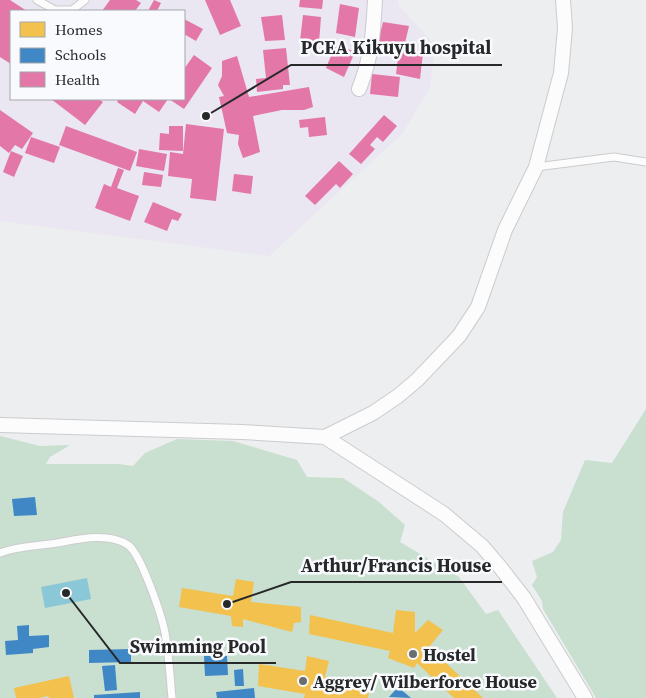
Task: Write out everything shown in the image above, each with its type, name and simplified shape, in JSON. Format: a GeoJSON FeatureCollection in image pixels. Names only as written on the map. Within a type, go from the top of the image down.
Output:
{"type":"FeatureCollection","features":[{"type":"Feature","properties":{"kind":"street"},"geometry":{"type":"LineString","coordinates":[[359,89],[367,70],[372,46],[375,0]]}},
{"type":"Feature","properties":{"kind":"street"},"geometry":{"type":"LineString","coordinates":[[325,437],[373,413],[417,380],[459,336],[478,307],[505,230],[536,167],[561,73],[565,28],[563,0]]}},
{"type":"Feature","properties":{"kind":"street"},"geometry":{"type":"LineString","coordinates":[[0,425],[242,432],[325,437],[444,514],[482,546],[524,598],[585,698]]}},
{"type":"Feature","properties":{"kind":"lane"},"geometry":{"type":"LineString","coordinates":[[37,0],[55,10],[72,10],[85,0]]}},
{"type":"Feature","properties":{"kind":"lane"},"geometry":{"type":"LineString","coordinates":[[536,167],[614,156],[646,162]]}},
{"type":"Feature","properties":{"kind":"lane"},"geometry":{"type":"LineString","coordinates":[[0,553],[86,538],[108,539],[130,546],[137,556],[149,582],[165,632],[172,698]]}},
{"type":"Feature","properties":{"kind":"shaded area"},"geometry":{"type":"Polygon","coordinates":[[[0,0],[398,0],[399,6],[435,45],[430,88],[402,134],[269,256],[0,221],[0,0]]]}},
{"type":"Feature","properties":{"kind":"green space"},"geometry":{"type":"Polygon","coordinates":[[[646,409],[646,698],[596,698],[543,609],[542,601],[532,585],[537,577],[532,561],[553,552],[561,540],[563,512],[585,460],[612,463],[646,409]]]}},
{"type":"Feature","properties":{"kind":"green space"},"geometry":{"type":"Polygon","coordinates":[[[0,436],[40,446],[70,445],[50,457],[46,464],[119,464],[133,466],[145,453],[177,439],[233,441],[297,460],[307,477],[343,478],[379,502],[405,525],[400,542],[459,577],[486,614],[498,610],[557,698],[0,698],[0,436]]]}},
{"type":"Feature","properties":{"kind":"water"},"geometry":{"type":"Polygon","coordinates":[[[87,578],[91,599],[45,608],[41,587],[87,578]]]}},
{"type":"Feature","properties":{"kind":"building: Homes"},"geometry":{"type":"Polygon","coordinates":[[[236,579],[254,582],[251,602],[301,607],[301,622],[294,623],[292,632],[243,619],[243,627],[232,626],[231,616],[179,607],[182,588],[233,596],[236,579]]]}},
{"type":"Feature","properties":{"kind":"building: Homes","name":"Hostel"},"geometry":{"type":"Polygon","coordinates":[[[396,610],[415,612],[415,633],[428,620],[443,630],[429,647],[483,698],[454,698],[417,663],[414,668],[388,658],[390,651],[309,634],[310,615],[393,633],[396,610]]]}},
{"type":"Feature","properties":{"kind":"building: Homes","name":"Aggrey/ Wilberforce House"},"geometry":{"type":"Polygon","coordinates":[[[307,656],[329,661],[325,677],[370,686],[368,698],[304,698],[305,694],[258,686],[259,664],[305,671],[307,656]]]}},
{"type":"Feature","properties":{"kind":"building: Homes"},"geometry":{"type":"Polygon","coordinates":[[[69,676],[74,698],[49,698],[48,696],[16,698],[14,688],[69,676]]]}},
{"type":"Feature","properties":{"kind":"building: Schools"},"geometry":{"type":"Polygon","coordinates":[[[35,497],[37,515],[14,516],[12,499],[35,497]]]}},
{"type":"Feature","properties":{"kind":"building: Schools"},"geometry":{"type":"Polygon","coordinates":[[[29,625],[29,636],[49,635],[49,647],[33,649],[33,653],[6,655],[5,641],[18,640],[17,626],[29,625]]]}},
{"type":"Feature","properties":{"kind":"building: Schools"},"geometry":{"type":"Polygon","coordinates":[[[131,649],[131,662],[89,663],[89,650],[131,649]]]}},
{"type":"Feature","properties":{"kind":"building: Schools"},"geometry":{"type":"Polygon","coordinates":[[[204,656],[227,656],[228,675],[205,676],[204,656]]]}},
{"type":"Feature","properties":{"kind":"building: Schools"},"geometry":{"type":"Polygon","coordinates":[[[115,665],[117,690],[105,691],[102,666],[115,665]]]}},
{"type":"Feature","properties":{"kind":"building: Schools"},"geometry":{"type":"Polygon","coordinates":[[[243,669],[244,686],[235,686],[234,670],[243,669]]]}},
{"type":"Feature","properties":{"kind":"building: Schools"},"geometry":{"type":"Polygon","coordinates":[[[398,687],[411,698],[389,697],[398,687]]]}},
{"type":"Feature","properties":{"kind":"building: Schools"},"geometry":{"type":"Polygon","coordinates":[[[254,688],[255,698],[217,698],[216,692],[254,688]]]}},
{"type":"Feature","properties":{"kind":"building: Schools"},"geometry":{"type":"Polygon","coordinates":[[[140,692],[140,698],[94,698],[94,695],[140,692]]]}},
{"type":"Feature","properties":{"kind":"building: Health"},"geometry":{"type":"Polygon","coordinates":[[[0,0],[10,0],[25,10],[10,10],[10,63],[0,57],[0,0]]]}},
{"type":"Feature","properties":{"kind":"building: Health"},"geometry":{"type":"Polygon","coordinates":[[[110,0],[136,0],[141,3],[136,10],[103,10],[110,0]]]}},
{"type":"Feature","properties":{"kind":"building: Health"},"geometry":{"type":"Polygon","coordinates":[[[154,0],[161,3],[158,10],[149,10],[154,0]]]}},
{"type":"Feature","properties":{"kind":"building: Health"},"geometry":{"type":"Polygon","coordinates":[[[205,0],[230,0],[241,26],[220,35],[205,0]]]}},
{"type":"Feature","properties":{"kind":"building: Health"},"geometry":{"type":"Polygon","coordinates":[[[300,0],[323,0],[322,9],[299,7],[300,0]]]}},
{"type":"Feature","properties":{"kind":"building: Health"},"geometry":{"type":"Polygon","coordinates":[[[340,4],[359,8],[355,37],[336,33],[340,4]]]}},
{"type":"Feature","properties":{"kind":"building: Health"},"geometry":{"type":"Polygon","coordinates":[[[282,15],[285,40],[265,41],[261,17],[282,15]]]}},
{"type":"Feature","properties":{"kind":"building: Health"},"geometry":{"type":"Polygon","coordinates":[[[303,15],[321,17],[319,43],[300,41],[303,15]]]}},
{"type":"Feature","properties":{"kind":"building: Health"},"geometry":{"type":"Polygon","coordinates":[[[185,20],[203,29],[196,41],[185,35],[185,20]]]}},
{"type":"Feature","properties":{"kind":"building: Health"},"geometry":{"type":"Polygon","coordinates":[[[383,22],[409,26],[404,47],[378,42],[383,22]]]}},
{"type":"Feature","properties":{"kind":"building: Health"},"geometry":{"type":"Polygon","coordinates":[[[336,44],[355,52],[344,77],[326,68],[336,44]]]}},
{"type":"Feature","properties":{"kind":"building: Health"},"geometry":{"type":"Polygon","coordinates":[[[286,48],[290,85],[283,85],[283,89],[257,92],[256,79],[266,78],[263,50],[286,48]]]}},
{"type":"Feature","properties":{"kind":"building: Health"},"geometry":{"type":"Polygon","coordinates":[[[399,50],[423,53],[420,79],[396,74],[399,50]]]}},
{"type":"Feature","properties":{"kind":"building: Health"},"geometry":{"type":"Polygon","coordinates":[[[194,55],[212,68],[184,109],[170,100],[185,100],[185,68],[194,55]]]}},
{"type":"Feature","properties":{"kind":"building: Health"},"geometry":{"type":"Polygon","coordinates":[[[237,56],[249,97],[309,87],[313,107],[304,110],[282,110],[253,116],[260,152],[243,158],[238,144],[239,135],[227,133],[219,97],[224,96],[218,85],[222,76],[222,61],[237,56]]]}},
{"type":"Feature","properties":{"kind":"building: Health"},"geometry":{"type":"Polygon","coordinates":[[[372,74],[400,77],[398,97],[370,94],[372,74]]]}},
{"type":"Feature","properties":{"kind":"building: Health"},"geometry":{"type":"Polygon","coordinates":[[[52,100],[100,100],[103,102],[85,125],[52,100]]]}},
{"type":"Feature","properties":{"kind":"building: Health"},"geometry":{"type":"Polygon","coordinates":[[[118,100],[167,100],[159,112],[143,101],[135,114],[117,102],[118,100]]]}},
{"type":"Feature","properties":{"kind":"building: Health"},"geometry":{"type":"Polygon","coordinates":[[[0,110],[33,133],[22,149],[15,145],[9,153],[0,146],[0,110]]]}},
{"type":"Feature","properties":{"kind":"building: Health"},"geometry":{"type":"Polygon","coordinates":[[[384,115],[397,126],[383,142],[377,137],[370,145],[375,149],[361,164],[349,154],[384,115]]]}},
{"type":"Feature","properties":{"kind":"building: Health"},"geometry":{"type":"Polygon","coordinates":[[[325,117],[327,135],[309,137],[308,127],[300,128],[299,120],[325,117]]]}},
{"type":"Feature","properties":{"kind":"building: Health"},"geometry":{"type":"Polygon","coordinates":[[[186,124],[224,129],[216,201],[190,198],[192,179],[168,176],[170,152],[183,154],[186,124]]]}},
{"type":"Feature","properties":{"kind":"building: Health"},"geometry":{"type":"Polygon","coordinates":[[[66,126],[137,152],[130,171],[59,145],[66,126]]]}},
{"type":"Feature","properties":{"kind":"building: Health"},"geometry":{"type":"Polygon","coordinates":[[[169,126],[183,126],[183,151],[159,150],[160,133],[169,134],[169,126]]]}},
{"type":"Feature","properties":{"kind":"building: Health"},"geometry":{"type":"Polygon","coordinates":[[[31,137],[60,147],[54,163],[25,153],[31,137]]]}},
{"type":"Feature","properties":{"kind":"building: Health"},"geometry":{"type":"Polygon","coordinates":[[[139,149],[167,154],[164,171],[136,166],[139,149]]]}},
{"type":"Feature","properties":{"kind":"building: Health"},"geometry":{"type":"Polygon","coordinates":[[[11,151],[23,156],[14,177],[3,172],[11,151]]]}},
{"type":"Feature","properties":{"kind":"building: Health"},"geometry":{"type":"Polygon","coordinates":[[[339,161],[353,174],[340,188],[336,184],[315,205],[305,196],[339,161]]]}},
{"type":"Feature","properties":{"kind":"building: Health"},"geometry":{"type":"Polygon","coordinates":[[[118,168],[124,170],[117,188],[139,196],[130,221],[95,208],[104,184],[111,187],[118,168]]]}},
{"type":"Feature","properties":{"kind":"building: Health"},"geometry":{"type":"Polygon","coordinates":[[[144,172],[163,175],[161,187],[142,185],[144,172]]]}},
{"type":"Feature","properties":{"kind":"building: Health"},"geometry":{"type":"Polygon","coordinates":[[[234,174],[253,176],[251,194],[232,191],[234,174]]]}},
{"type":"Feature","properties":{"kind":"building: Health"},"geometry":{"type":"Polygon","coordinates":[[[153,202],[182,214],[178,221],[172,219],[167,231],[144,222],[153,202]]]}},
{"type":"Feature","properties":{"kind":"place","name":"PCEA Kikuyu hospital"},"geometry":{"type":"Point","coordinates":[206,116]}},
{"type":"Feature","properties":{"kind":"place","name":"Swimming Pool"},"geometry":{"type":"Point","coordinates":[66,593]}},
{"type":"Feature","properties":{"kind":"place","name":"Arthur/Francis House"},"geometry":{"type":"Point","coordinates":[227,604]}},
{"type":"Feature","properties":{"kind":"place","name":"Hostel"},"geometry":{"type":"Point","coordinates":[413,654]}},
{"type":"Feature","properties":{"kind":"place","name":"Aggrey/ Wilberforce House"},"geometry":{"type":"Point","coordinates":[303,681]}}]}
